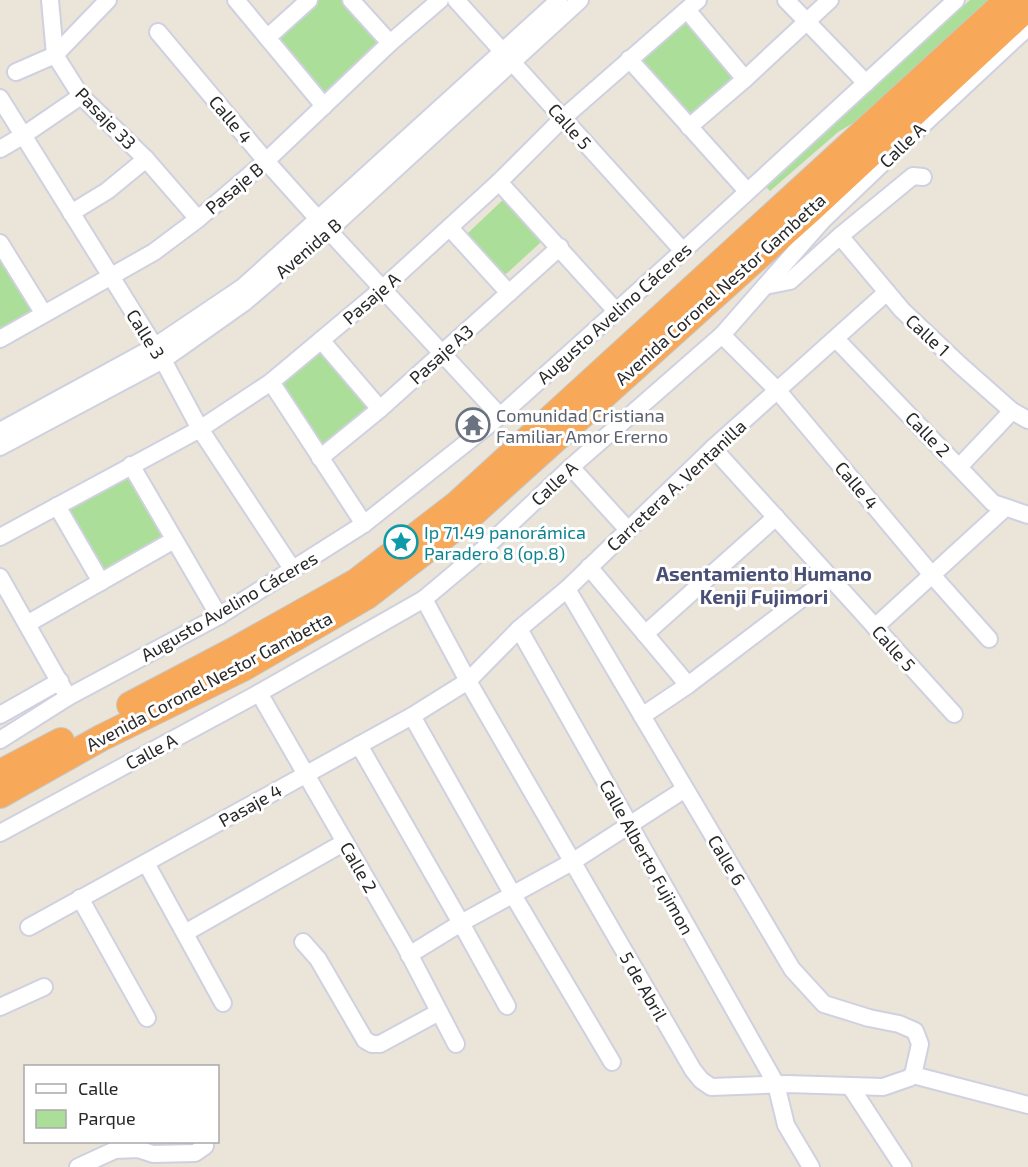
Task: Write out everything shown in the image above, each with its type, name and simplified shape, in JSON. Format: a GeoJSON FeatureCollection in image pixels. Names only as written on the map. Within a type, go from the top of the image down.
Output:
{"type":"FeatureCollection","features":[{"type":"Feature","properties":{"kind":"highway","name":"Avenida Coronel Nestor Gambetta"},"geometry":{"type":"LineString","coordinates":[[0,773],[233,651],[365,575],[457,504],[1008,0]]}},
{"type":"Feature","properties":{"kind":"highway","name":"Avenida Coronel Nestor Gambetta"},"geometry":{"type":"LineString","coordinates":[[0,795],[101,738],[243,668],[367,596],[469,517],[803,216],[1028,7]]}},
{"type":"Feature","properties":{"kind":"street","name":"Pasaje 33"},"geometry":{"type":"LineString","coordinates":[[50,0],[55,54],[81,96],[146,159],[198,219]]}},
{"type":"Feature","properties":{"kind":"street"},"geometry":{"type":"LineString","coordinates":[[16,72],[55,54],[108,0]]}},
{"type":"Feature","properties":{"kind":"street"},"geometry":{"type":"LineString","coordinates":[[236,0],[324,106]]}},
{"type":"Feature","properties":{"kind":"street"},"geometry":{"type":"LineString","coordinates":[[267,37],[309,0]]}},
{"type":"Feature","properties":{"kind":"street"},"geometry":{"type":"LineString","coordinates":[[351,0],[390,43]]}},
{"type":"Feature","properties":{"kind":"street","name":"Pasaje B"},"geometry":{"type":"LineString","coordinates":[[0,339],[112,278],[154,252],[198,219],[266,161],[390,43],[440,0]]}},
{"type":"Feature","properties":{"kind":"street","name":"Calle 5"},"geometry":{"type":"LineString","coordinates":[[456,0],[683,251]]}},
{"type":"Feature","properties":{"kind":"street","name":"Avenida B"},"geometry":{"type":"LineString","coordinates":[[508,57],[559,0]]}},
{"type":"Feature","properties":{"kind":"street","name":"Avenida B"},"geometry":{"type":"LineString","coordinates":[[0,447],[245,302],[323,225],[508,57],[580,0]]}},
{"type":"Feature","properties":{"kind":"street"},"geometry":{"type":"LineString","coordinates":[[786,0],[866,83]]}},
{"type":"Feature","properties":{"kind":"street"},"geometry":{"type":"LineString","coordinates":[[689,126],[745,79],[830,0]]}},
{"type":"Feature","properties":{"kind":"street","name":"Augusto Avelino Cáceres"},"geometry":{"type":"LineString","coordinates":[[0,740],[68,697],[219,616],[364,524],[500,416],[956,0]]}},
{"type":"Feature","properties":{"kind":"street"},"geometry":{"type":"LineString","coordinates":[[693,5],[745,79]]}},
{"type":"Feature","properties":{"kind":"street","name":"Pasaje A"},"geometry":{"type":"LineString","coordinates":[[0,537],[200,429],[271,382],[381,290],[499,182],[563,118],[693,5]]}},
{"type":"Feature","properties":{"kind":"street","name":"Calle A"},"geometry":{"type":"LineString","coordinates":[[0,833],[259,693],[424,599],[486,547],[571,467],[722,335],[824,220],[1028,27]]}},
{"type":"Feature","properties":{"kind":"street","name":"Calle 4"},"geometry":{"type":"LineString","coordinates":[[158,32],[266,161],[381,290],[500,416]]}},
{"type":"Feature","properties":{"kind":"street"},"geometry":{"type":"LineString","coordinates":[[629,59],[747,191]]}},
{"type":"Feature","properties":{"kind":"street"},"geometry":{"type":"LineString","coordinates":[[0,149],[81,96]]}},
{"type":"Feature","properties":{"kind":"street","name":"Calle 3"},"geometry":{"type":"LineString","coordinates":[[0,98],[158,353],[200,429],[293,570]]}},
{"type":"Feature","properties":{"kind":"street"},"geometry":{"type":"LineString","coordinates":[[71,213],[107,191],[146,159]]}},
{"type":"Feature","properties":{"kind":"street"},"geometry":{"type":"LineString","coordinates":[[765,286],[790,281],[913,176],[923,177]]}},
{"type":"Feature","properties":{"kind":"street"},"geometry":{"type":"LineString","coordinates":[[499,182],[616,310]]}},
{"type":"Feature","properties":{"kind":"street"},"geometry":{"type":"LineString","coordinates":[[450,228],[509,293]]}},
{"type":"Feature","properties":{"kind":"street","name":"Calle 1"},"geometry":{"type":"LineString","coordinates":[[840,236],[902,310],[1012,411],[1028,420]]}},
{"type":"Feature","properties":{"kind":"street"},"geometry":{"type":"LineString","coordinates":[[0,243],[44,314]]}},
{"type":"Feature","properties":{"kind":"street","name":"Pasaje A3"},"geometry":{"type":"LineString","coordinates":[[320,458],[380,409],[560,247]]}},
{"type":"Feature","properties":{"kind":"street","name":"Carretera A. Ventanilla"},"geometry":{"type":"LineString","coordinates":[[468,681],[519,629],[567,589],[713,448],[887,292]]}},
{"type":"Feature","properties":{"kind":"street","name":"Calle 4"},"geometry":{"type":"LineString","coordinates":[[722,335],[778,391],[988,639]]}},
{"type":"Feature","properties":{"kind":"street","name":"Calle 2"},"geometry":{"type":"LineString","coordinates":[[836,339],[993,503],[1028,515]]}},
{"type":"Feature","properties":{"kind":"street"},"geometry":{"type":"LineString","coordinates":[[321,340],[380,409]]}},
{"type":"Feature","properties":{"kind":"street","name":"Avenida B"},"geometry":{"type":"LineString","coordinates":[[0,431],[158,353]]}},
{"type":"Feature","properties":{"kind":"street"},"geometry":{"type":"LineString","coordinates":[[271,382],[364,524]]}},
{"type":"Feature","properties":{"kind":"street"},"geometry":{"type":"LineString","coordinates":[[959,467],[1012,411]]}},
{"type":"Feature","properties":{"kind":"street","name":"Calle 5"},"geometry":{"type":"LineString","coordinates":[[713,448],[954,714]]}},
{"type":"Feature","properties":{"kind":"street"},"geometry":{"type":"LineString","coordinates":[[131,465],[219,616]]}},
{"type":"Feature","properties":{"kind":"street"},"geometry":{"type":"LineString","coordinates":[[571,467],[628,530]]}},
{"type":"Feature","properties":{"kind":"street"},"geometry":{"type":"LineString","coordinates":[[57,506],[100,582]]}},
{"type":"Feature","properties":{"kind":"street"},"geometry":{"type":"LineString","coordinates":[[875,627],[1005,508]]}},
{"type":"Feature","properties":{"kind":"street"},"geometry":{"type":"LineString","coordinates":[[645,634],[776,517]]}},
{"type":"Feature","properties":{"kind":"street"},"geometry":{"type":"LineString","coordinates":[[27,624],[174,540]]}},
{"type":"Feature","properties":{"kind":"street"},"geometry":{"type":"LineString","coordinates":[[589,567],[688,685]]}},
{"type":"Feature","properties":{"kind":"street"},"geometry":{"type":"LineString","coordinates":[[0,577],[68,697]]}},
{"type":"Feature","properties":{"kind":"street"},"geometry":{"type":"LineString","coordinates":[[642,716],[688,685],[831,578]]}},
{"type":"Feature","properties":{"kind":"street","name":"Calle 6"},"geometry":{"type":"LineString","coordinates":[[567,589],[792,969],[824,1004],[869,1018],[899,1024],[915,1031],[920,1044],[913,1075]]}},
{"type":"Feature","properties":{"kind":"street","name":"5 de Abril"},"geometry":{"type":"LineString","coordinates":[[424,599],[468,681],[572,862],[693,1071],[701,1080],[711,1087],[776,1084],[883,1087],[913,1075]]}},
{"type":"Feature","properties":{"kind":"street","name":"Calle Alberto Fujimon"},"geometry":{"type":"LineString","coordinates":[[519,629],[776,1084],[786,1125],[811,1167]]}},
{"type":"Feature","properties":{"kind":"street"},"geometry":{"type":"LineString","coordinates":[[0,715],[60,681]]}},
{"type":"Feature","properties":{"kind":"street","name":"Pasaje 4"},"geometry":{"type":"LineString","coordinates":[[29,927],[412,716],[468,681]]}},
{"type":"Feature","properties":{"kind":"street","name":"Calle 2"},"geometry":{"type":"LineString","coordinates":[[259,693],[409,955],[456,1044]]}},
{"type":"Feature","properties":{"kind":"street"},"geometry":{"type":"LineString","coordinates":[[412,716],[513,895],[612,1062]]}},
{"type":"Feature","properties":{"kind":"street"},"geometry":{"type":"LineString","coordinates":[[359,745],[507,1006]]}},
{"type":"Feature","properties":{"kind":"street"},"geometry":{"type":"LineString","coordinates":[[409,955],[461,923],[572,862],[685,789]]}},
{"type":"Feature","properties":{"kind":"street"},"geometry":{"type":"LineString","coordinates":[[185,933],[345,842]]}},
{"type":"Feature","properties":{"kind":"street"},"geometry":{"type":"LineString","coordinates":[[146,862],[223,1003]]}},
{"type":"Feature","properties":{"kind":"street"},"geometry":{"type":"LineString","coordinates":[[80,898],[147,1018]]}},
{"type":"Feature","properties":{"kind":"street"},"geometry":{"type":"LineString","coordinates":[[303,942],[318,959],[365,1040],[372,1044],[380,1044],[439,1012]]}},
{"type":"Feature","properties":{"kind":"street"},"geometry":{"type":"LineString","coordinates":[[0,1007],[44,987]]}},
{"type":"Feature","properties":{"kind":"street"},"geometry":{"type":"LineString","coordinates":[[913,1075],[1028,1105]]}},
{"type":"Feature","properties":{"kind":"street"},"geometry":{"type":"LineString","coordinates":[[850,1086],[903,1167]]}},
{"type":"Feature","properties":{"kind":"street"},"geometry":{"type":"LineString","coordinates":[[90,1165],[115,1150],[138,1149],[153,1154],[195,1153],[204,1146]]}},
{"type":"Feature","properties":{"kind":"green space"},"geometry":{"type":"Polygon","coordinates":[[[315,0],[346,0],[382,45],[330,92],[323,93],[279,40],[279,34],[315,0]]]}},
{"type":"Feature","properties":{"kind":"green space"},"geometry":{"type":"Polygon","coordinates":[[[970,0],[993,0],[868,114],[838,132],[770,191],[766,187],[970,0]]]}},
{"type":"Feature","properties":{"kind":"green space"},"geometry":{"type":"Polygon","coordinates":[[[687,19],[734,78],[691,119],[640,65],[641,60],[687,19]]]}},
{"type":"Feature","properties":{"kind":"green space"},"geometry":{"type":"Polygon","coordinates":[[[506,197],[542,235],[541,242],[506,274],[501,274],[468,239],[468,233],[506,197]]]}},
{"type":"Feature","properties":{"kind":"green space"},"geometry":{"type":"Polygon","coordinates":[[[0,254],[36,311],[0,334],[0,254]]]}},
{"type":"Feature","properties":{"kind":"green space"},"geometry":{"type":"Polygon","coordinates":[[[321,347],[372,407],[321,451],[276,386],[321,347]]]}},
{"type":"Feature","properties":{"kind":"green space"},"geometry":{"type":"Polygon","coordinates":[[[123,474],[131,476],[166,537],[106,574],[66,512],[69,506],[123,474]]]}},
{"type":"Feature","properties":{"kind":"place","name":"Comunidad Cristiana Familiar Amor Ererno"},"geometry":{"type":"Point","coordinates":[473,425]}},
{"type":"Feature","properties":{"kind":"place","name":"Ip 71.49 panorámica Paradero 8 (op.8)"},"geometry":{"type":"Point","coordinates":[401,542]}},
{"type":"Feature","properties":{"kind":"district","name":"Asentamiento Humano Kenji Fujimori"},"geometry":{"type":"Point","coordinates":[764,584]}}]}
